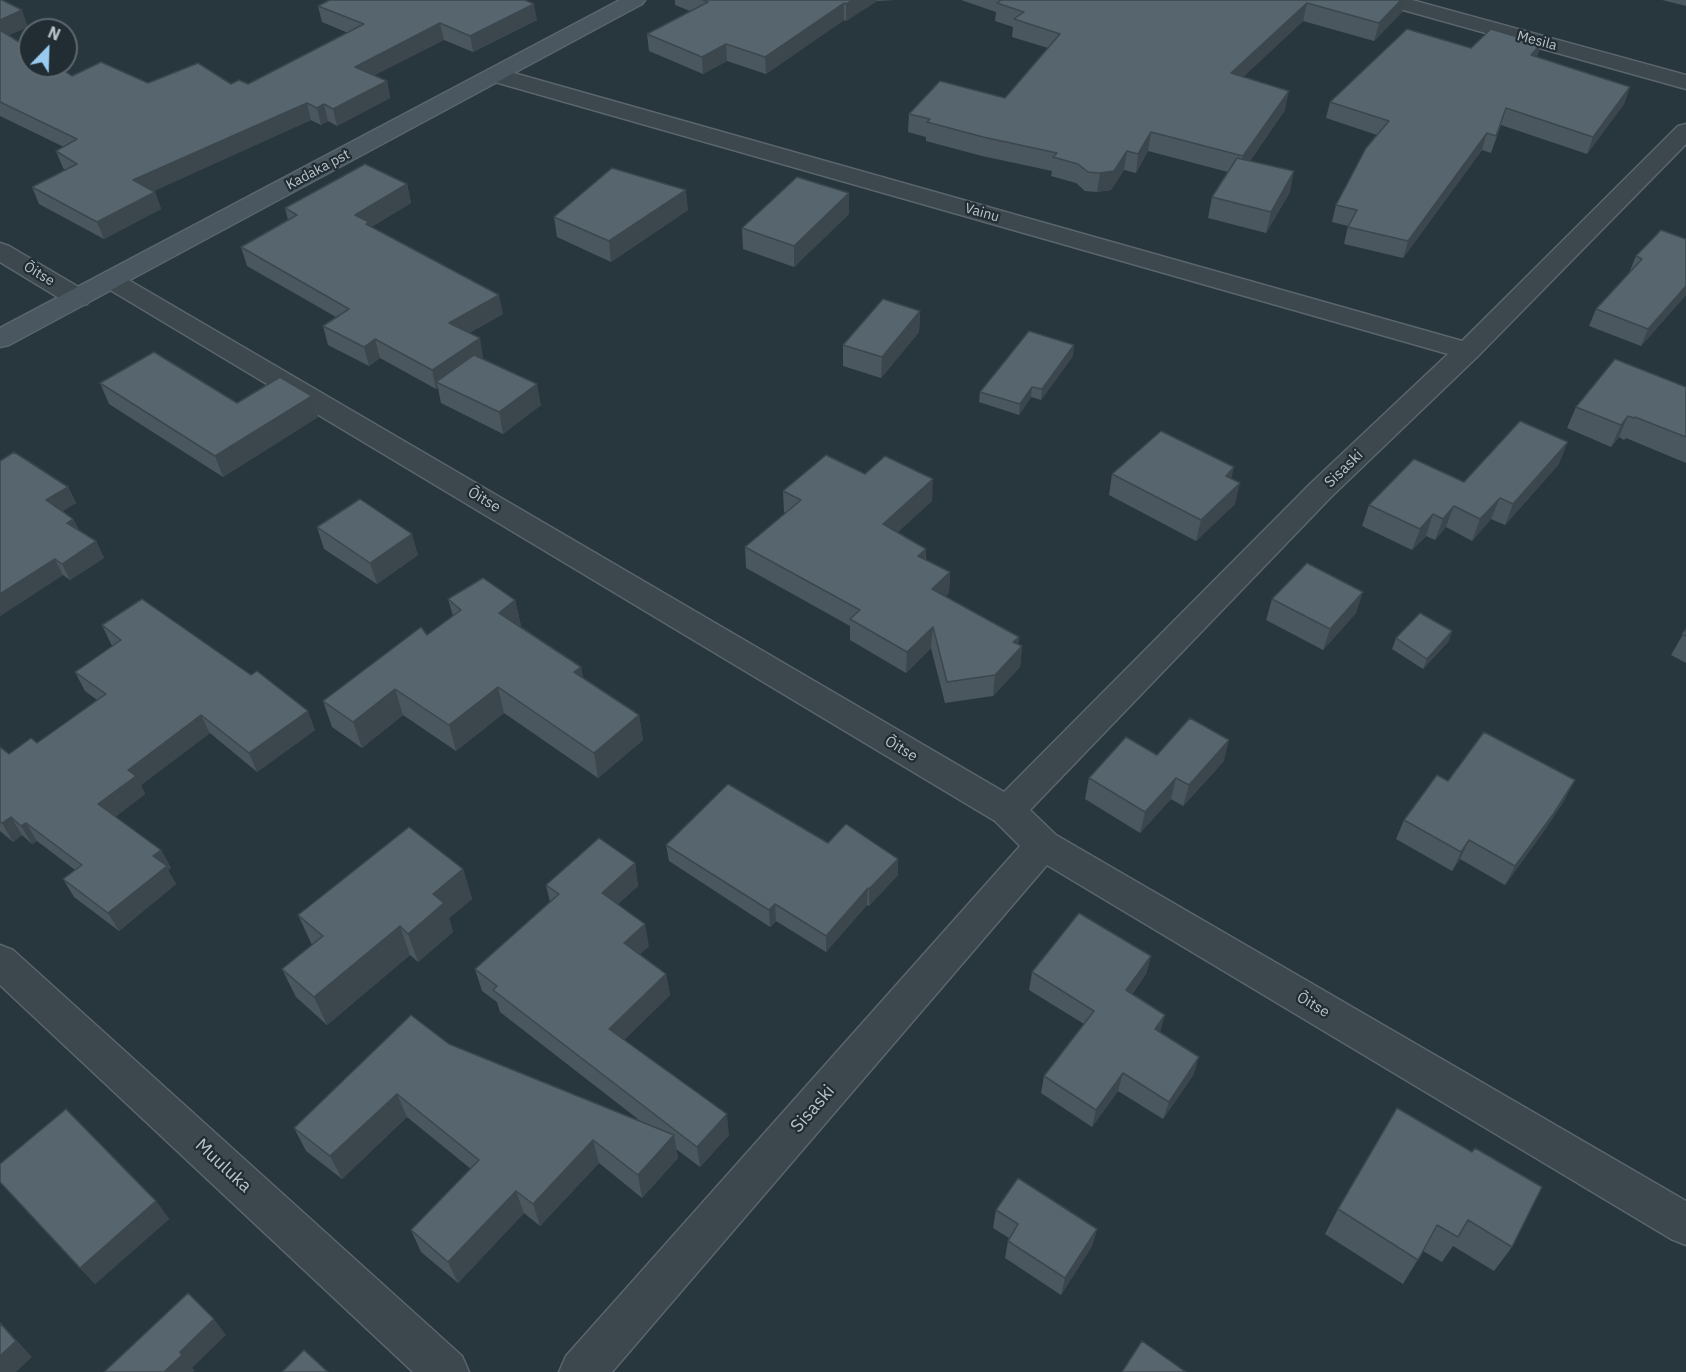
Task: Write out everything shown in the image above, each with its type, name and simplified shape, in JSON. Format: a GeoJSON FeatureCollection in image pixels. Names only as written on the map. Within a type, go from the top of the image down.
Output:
{"type":"FeatureCollection","features":[{"type":"Feature","properties":{"kind":"main road","name":"Kadaka pst"},"geometry":{"type":"LineString","coordinates":[[0,339],[635,0]]}},
{"type":"Feature","properties":{"kind":"street","name":"Mesila"},"geometry":{"type":"LineString","coordinates":[[1389,0],[1686,82]]}},
{"type":"Feature","properties":{"kind":"street","name":"Vainu"},"geometry":{"type":"LineString","coordinates":[[496,75],[1467,351]]}},
{"type":"Feature","properties":{"kind":"street","name":"Sisaski"},"geometry":{"type":"LineString","coordinates":[[1007,811],[1321,490],[1467,351],[1686,131]]}},
{"type":"Feature","properties":{"kind":"street","name":"Õitse"},"geometry":{"type":"LineString","coordinates":[[0,251],[78,298]]}},
{"type":"Feature","properties":{"kind":"street","name":"Õitse"},"geometry":{"type":"LineString","coordinates":[[111,280],[1007,811],[1043,845],[1686,1224]]}},
{"type":"Feature","properties":{"kind":"street","name":"Sisaski"},"geometry":{"type":"LineString","coordinates":[[582,1372],[1043,845]]}},
{"type":"Feature","properties":{"kind":"street","name":"Muuluka"},"geometry":{"type":"LineString","coordinates":[[0,961],[446,1372]]}},
{"type":"Feature","properties":{"kind":"building"},"geometry":{"type":"Polygon","coordinates":[[[0,0],[2,0],[22,10],[0,20],[0,0]]]}},
{"type":"Feature","properties":{"kind":"building"},"geometry":{"type":"Polygon","coordinates":[[[330,0],[525,0],[534,4],[470,36],[440,23],[355,67],[387,81],[333,109],[324,104],[317,108],[307,103],[133,180],[155,192],[97,222],[32,187],[77,164],[56,151],[77,139],[0,102],[0,30],[18,41],[18,78],[78,78],[78,73],[101,62],[148,83],[198,63],[231,84],[239,80],[248,84],[364,24],[318,6],[330,0]]]}},
{"type":"Feature","properties":{"kind":"building"},"geometry":{"type":"Polygon","coordinates":[[[703,0],[853,0],[844,3],[765,57],[726,44],[702,57],[647,34],[708,2],[703,0]]]}},
{"type":"Feature","properties":{"kind":"building"},"geometry":{"type":"Polygon","coordinates":[[[1001,0],[1401,0],[1379,23],[1307,3],[1231,73],[1289,91],[1243,156],[1151,132],[1138,154],[1127,151],[1114,171],[1100,173],[1088,172],[1078,164],[1053,157],[1057,153],[983,137],[927,122],[930,119],[909,114],[940,81],[1005,98],[1060,34],[1014,19],[1024,12],[997,3],[1001,0]]]}},
{"type":"Feature","properties":{"kind":"building"},"geometry":{"type":"Polygon","coordinates":[[[1407,29],[1471,48],[1491,29],[1541,44],[1531,55],[1630,87],[1593,137],[1506,108],[1496,136],[1487,133],[1408,241],[1348,227],[1357,210],[1336,205],[1366,148],[1389,121],[1330,102],[1407,29]]]}},
{"type":"Feature","properties":{"kind":"building"},"geometry":{"type":"Polygon","coordinates":[[[1237,158],[1294,171],[1271,212],[1212,197],[1237,158]]]}},
{"type":"Feature","properties":{"kind":"building"},"geometry":{"type":"Polygon","coordinates":[[[365,164],[407,184],[355,215],[369,222],[366,224],[499,295],[449,323],[480,338],[432,370],[375,339],[364,347],[323,326],[349,309],[241,247],[297,215],[285,208],[365,164]]]}},
{"type":"Feature","properties":{"kind":"building"},"geometry":{"type":"Polygon","coordinates":[[[612,168],[686,190],[609,241],[554,217],[612,168]]]}},
{"type":"Feature","properties":{"kind":"building"},"geometry":{"type":"Polygon","coordinates":[[[797,177],[849,193],[794,246],[742,228],[797,177]]]}},
{"type":"Feature","properties":{"kind":"building"},"geometry":{"type":"Polygon","coordinates":[[[1661,230],[1686,239],[1686,286],[1648,329],[1596,309],[1642,259],[1636,256],[1661,230]]]}},
{"type":"Feature","properties":{"kind":"building"},"geometry":{"type":"Polygon","coordinates":[[[883,299],[920,311],[882,357],[843,345],[883,299]]]}},
{"type":"Feature","properties":{"kind":"building"},"geometry":{"type":"Polygon","coordinates":[[[1029,331],[1074,345],[1042,389],[1032,387],[1020,404],[980,392],[1029,331]]]}},
{"type":"Feature","properties":{"kind":"building"},"geometry":{"type":"Polygon","coordinates":[[[154,352],[237,403],[280,377],[312,396],[215,456],[100,383],[154,352]]]}},
{"type":"Feature","properties":{"kind":"building"},"geometry":{"type":"Polygon","coordinates":[[[474,355],[537,384],[499,412],[436,382],[474,355]]]}},
{"type":"Feature","properties":{"kind":"building"},"geometry":{"type":"Polygon","coordinates":[[[1615,359],[1686,387],[1686,437],[1635,417],[1628,416],[1621,425],[1576,407],[1615,359]]]}},
{"type":"Feature","properties":{"kind":"building"},"geometry":{"type":"Polygon","coordinates":[[[1520,421],[1568,442],[1513,504],[1500,498],[1480,519],[1454,506],[1443,519],[1433,514],[1420,529],[1369,505],[1414,459],[1464,482],[1520,421]]]}},
{"type":"Feature","properties":{"kind":"building"},"geometry":{"type":"Polygon","coordinates":[[[1161,431],[1234,467],[1226,476],[1240,483],[1201,520],[1112,474],[1161,431]]]}},
{"type":"Feature","properties":{"kind":"building"},"geometry":{"type":"Polygon","coordinates":[[[14,452],[68,487],[46,500],[73,519],[67,523],[96,541],[62,564],[55,559],[0,594],[0,461],[14,452]]]}},
{"type":"Feature","properties":{"kind":"building"},"geometry":{"type":"Polygon","coordinates":[[[826,455],[865,474],[885,456],[933,479],[883,524],[926,549],[918,556],[950,572],[932,589],[1019,637],[1013,642],[1022,646],[995,675],[947,682],[933,627],[907,652],[850,619],[860,610],[745,547],[801,500],[783,491],[826,455]]]}},
{"type":"Feature","properties":{"kind":"building"},"geometry":{"type":"Polygon","coordinates":[[[360,499],[412,534],[370,563],[317,527],[360,499]]]}},
{"type":"Feature","properties":{"kind":"building"},"geometry":{"type":"Polygon","coordinates":[[[1307,563],[1363,592],[1330,629],[1272,599],[1307,563]]]}},
{"type":"Feature","properties":{"kind":"building"},"geometry":{"type":"Polygon","coordinates":[[[483,578],[515,600],[499,613],[581,667],[574,672],[639,715],[594,753],[498,687],[449,725],[395,689],[353,722],[323,701],[421,627],[427,635],[461,610],[448,599],[483,578]]]}},
{"type":"Feature","properties":{"kind":"building"},"geometry":{"type":"Polygon","coordinates":[[[142,599],[251,675],[257,671],[308,711],[249,753],[201,715],[128,770],[136,776],[98,804],[161,850],[153,856],[167,866],[108,913],[63,879],[82,865],[26,823],[21,826],[11,817],[0,822],[0,747],[9,754],[31,738],[37,743],[106,694],[75,672],[121,640],[102,625],[142,599]]]}},
{"type":"Feature","properties":{"kind":"building"},"geometry":{"type":"Polygon","coordinates":[[[1420,613],[1452,631],[1427,659],[1396,638],[1420,613]]]}},
{"type":"Feature","properties":{"kind":"building"},"geometry":{"type":"Polygon","coordinates":[[[1190,718],[1229,740],[1189,785],[1176,778],[1145,812],[1089,778],[1126,737],[1157,755],[1190,718]]]}},
{"type":"Feature","properties":{"kind":"building"},"geometry":{"type":"Polygon","coordinates":[[[1484,732],[1575,780],[1515,866],[1469,840],[1461,852],[1404,820],[1437,775],[1448,781],[1484,732]]]}},
{"type":"Feature","properties":{"kind":"building"},"geometry":{"type":"Polygon","coordinates":[[[728,784],[828,843],[846,824],[898,859],[868,888],[826,936],[775,904],[769,910],[666,845],[728,784]]]}},
{"type":"Feature","properties":{"kind":"building"},"geometry":{"type":"Polygon","coordinates":[[[409,827],[463,869],[433,894],[444,903],[408,934],[400,926],[314,997],[282,969],[323,936],[298,915],[409,827]]]}},
{"type":"Feature","properties":{"kind":"building"},"geometry":{"type":"Polygon","coordinates":[[[599,838],[635,863],[602,893],[645,924],[624,943],[666,974],[609,1029],[727,1114],[697,1147],[493,990],[497,986],[475,969],[559,894],[546,885],[599,838]]]}},
{"type":"Feature","properties":{"kind":"building"},"geometry":{"type":"Polygon","coordinates":[[[1079,913],[1151,956],[1126,990],[1165,1015],[1155,1029],[1199,1057],[1169,1102],[1123,1073],[1096,1110],[1044,1076],[1094,1011],[1032,972],[1079,913]]]}},
{"type":"Feature","properties":{"kind":"building"},"geometry":{"type":"Polygon","coordinates":[[[411,1015],[449,1044],[674,1135],[638,1175],[593,1140],[533,1204],[516,1191],[448,1262],[411,1230],[479,1160],[397,1094],[330,1156],[294,1128],[411,1015]]]}},
{"type":"Feature","properties":{"kind":"building"},"geometry":{"type":"Polygon","coordinates":[[[1397,1108],[1472,1152],[1475,1148],[1542,1187],[1512,1247],[1468,1220],[1458,1237],[1437,1225],[1418,1260],[1338,1209],[1397,1108]]]}},
{"type":"Feature","properties":{"kind":"building"},"geometry":{"type":"Polygon","coordinates":[[[66,1109],[156,1201],[80,1268],[0,1182],[0,1164],[66,1109]]]}},
{"type":"Feature","properties":{"kind":"building"},"geometry":{"type":"Polygon","coordinates":[[[1018,1178],[1097,1229],[1065,1278],[1008,1241],[1018,1224],[996,1210],[1018,1178]]]}},
{"type":"Feature","properties":{"kind":"building"},"geometry":{"type":"Polygon","coordinates":[[[188,1293],[214,1319],[180,1352],[182,1355],[164,1372],[104,1372],[188,1293]]]}},
{"type":"Feature","properties":{"kind":"building"},"geometry":{"type":"Polygon","coordinates":[[[0,1323],[16,1341],[0,1356],[0,1323]]]}},
{"type":"Feature","properties":{"kind":"building"},"geometry":{"type":"Polygon","coordinates":[[[1142,1341],[1186,1372],[1122,1372],[1142,1341]]]}},
{"type":"Feature","properties":{"kind":"building"},"geometry":{"type":"Polygon","coordinates":[[[304,1350],[328,1372],[282,1372],[304,1350]]]}}]}
